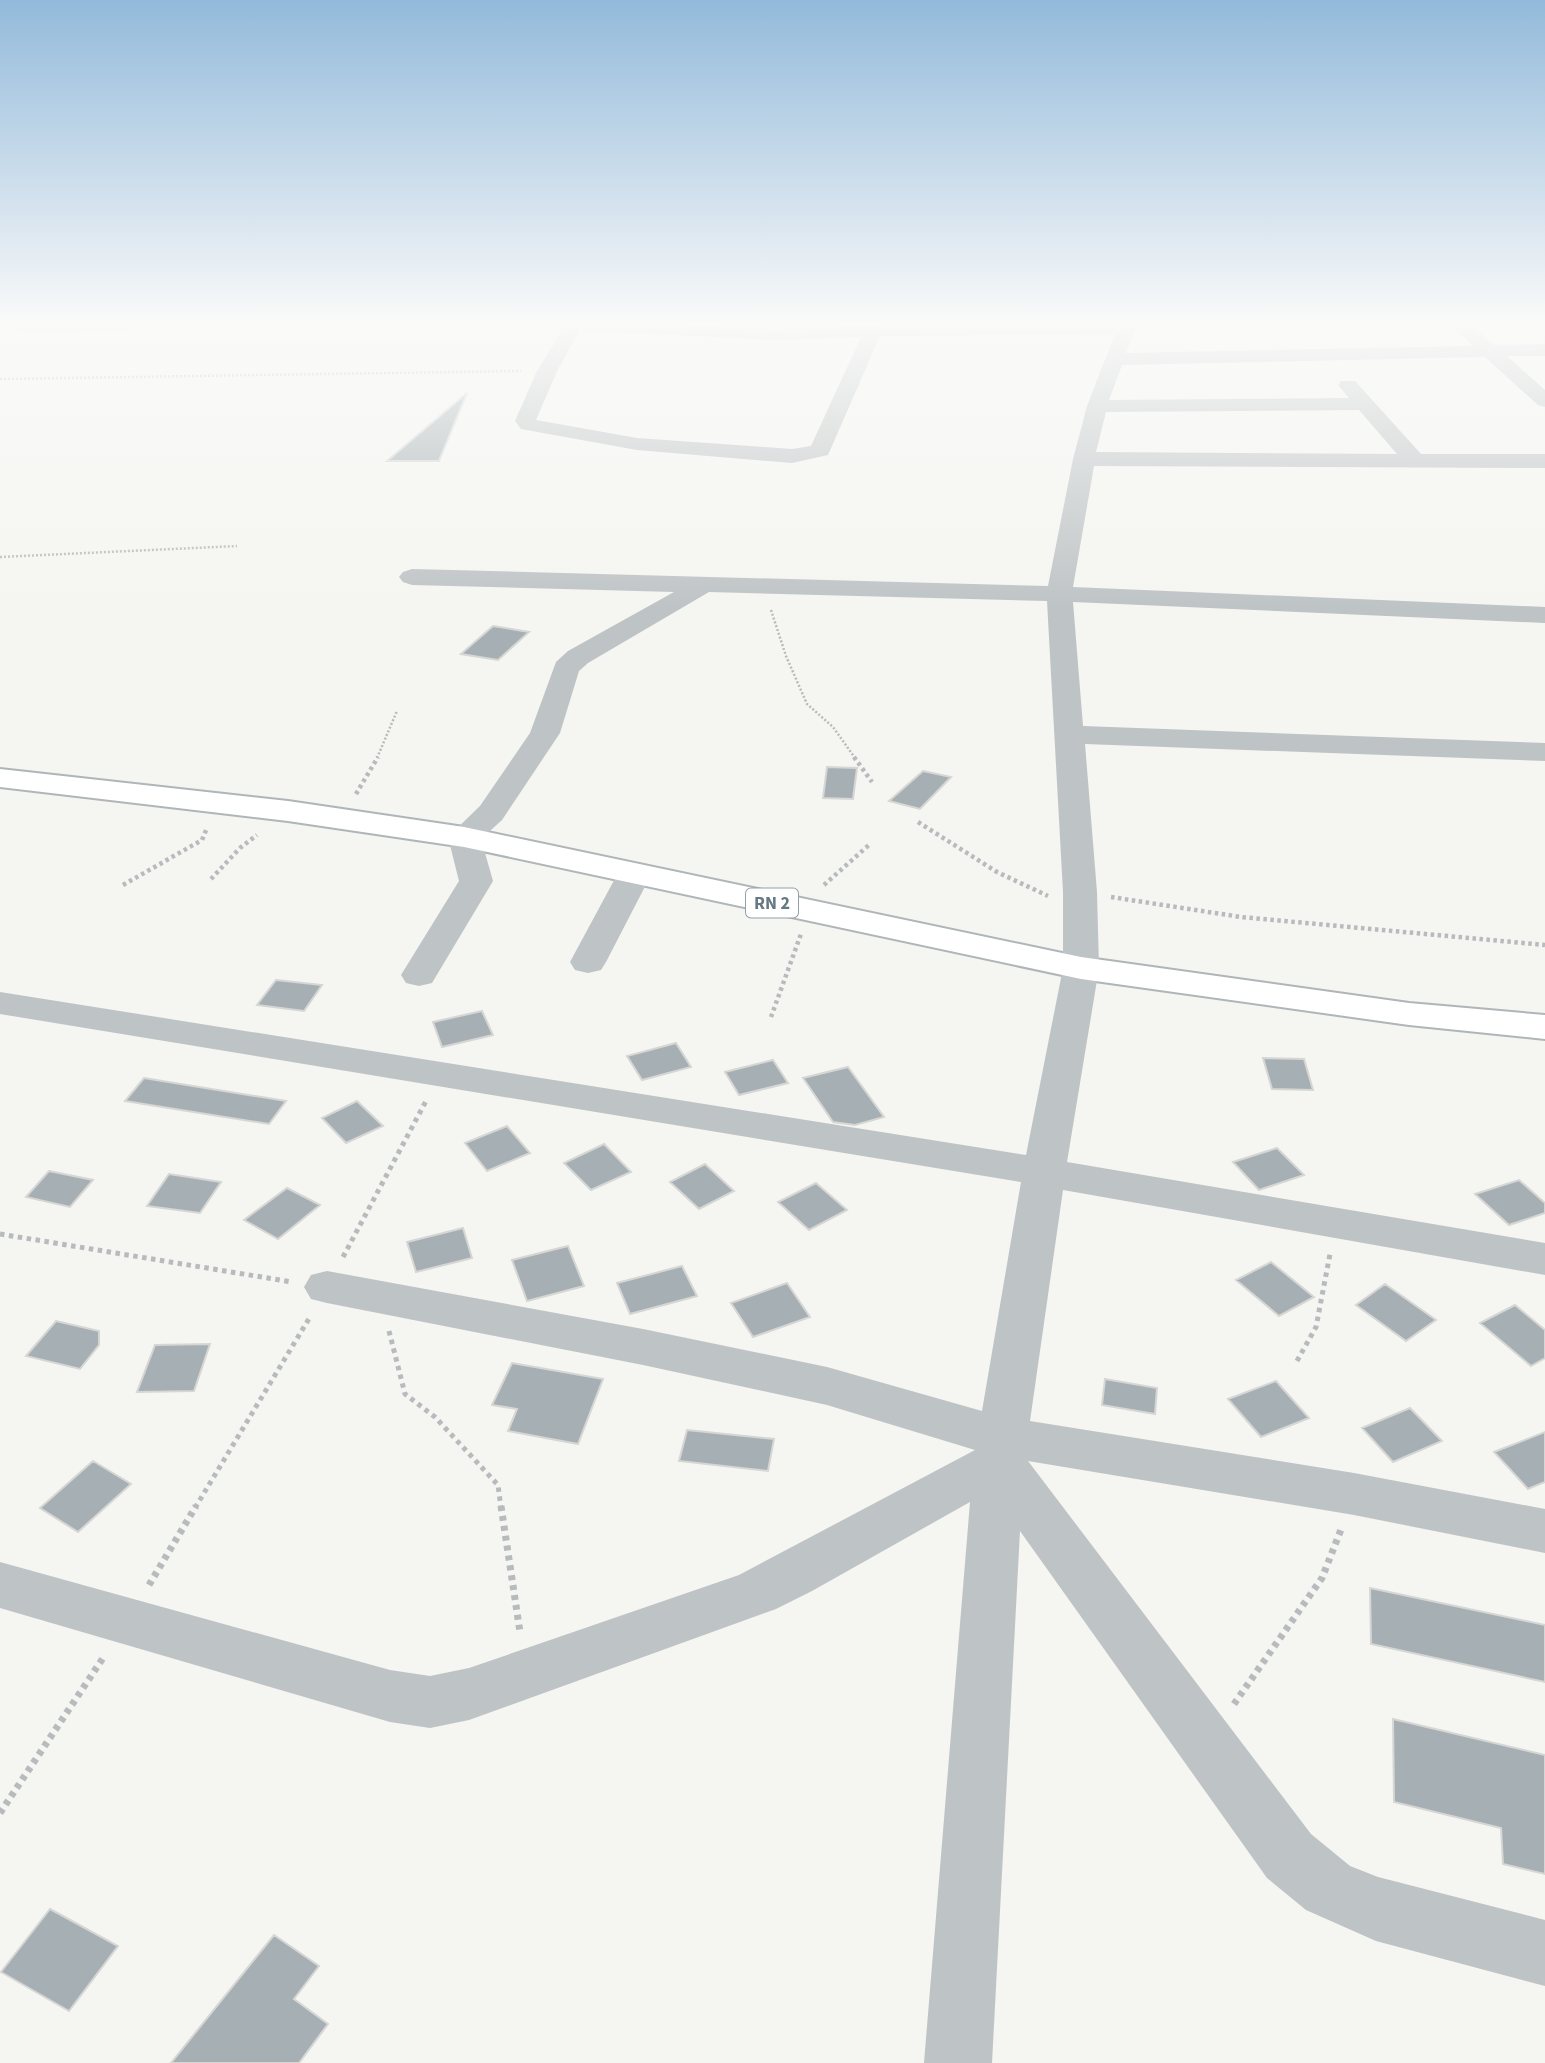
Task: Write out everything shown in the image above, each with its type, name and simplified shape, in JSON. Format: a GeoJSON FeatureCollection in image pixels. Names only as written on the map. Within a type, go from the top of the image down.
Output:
{"type":"FeatureCollection","features":[{"type":"Feature","properties":{"kind":"main road","name":"RN 2"},"geometry":{"type":"LineString","coordinates":[[0,778],[219,802],[464,837],[1081,968],[1421,1016],[1545,1027]]}},
{"type":"Feature","properties":{"kind":"street"},"geometry":{"type":"LineString","coordinates":[[527,416],[525,421],[528,425],[637,444],[806,456],[820,450],[835,416]]}},
{"type":"Feature","properties":{"kind":"street"},"geometry":{"type":"LineString","coordinates":[[958,2063],[979,1715],[1001,1449],[1044,1172],[1081,968],[1080,902],[1059,594],[1095,416]]}},
{"type":"Feature","properties":{"kind":"street"},"geometry":{"type":"LineString","coordinates":[[1376,416],[1416,462]]}},
{"type":"Feature","properties":{"kind":"street"},"geometry":{"type":"LineString","coordinates":[[1084,459],[1545,461]]}},
{"type":"Feature","properties":{"kind":"street"},"geometry":{"type":"LineString","coordinates":[[412,577],[1059,594],[1545,615]]}},
{"type":"Feature","properties":{"kind":"street"},"geometry":{"type":"LineString","coordinates":[[419,975],[476,881],[464,837],[491,813],[545,733],[570,662],[704,585]]}},
{"type":"Feature","properties":{"kind":"street"},"geometry":{"type":"LineString","coordinates":[[1070,735],[1545,752]]}},
{"type":"Feature","properties":{"kind":"street"},"geometry":{"type":"LineString","coordinates":[[588,962],[635,873]]}},
{"type":"Feature","properties":{"kind":"street"},"geometry":{"type":"LineString","coordinates":[[0,1003],[1044,1172],[1545,1259]]}},
{"type":"Feature","properties":{"kind":"street"},"geometry":{"type":"LineString","coordinates":[[327,1287],[382,1300],[643,1347],[827,1386],[1001,1449],[1354,1494],[1545,1531]]}},
{"type":"Feature","properties":{"kind":"street"},"geometry":{"type":"LineString","coordinates":[[0,1585],[390,1696],[430,1702],[469,1694],[757,1592],[793,1575],[1001,1449]]}},
{"type":"Feature","properties":{"kind":"street"},"geometry":{"type":"LineString","coordinates":[[1001,1449],[1206,1744],[1289,1856],[1328,1888],[1376,1909],[1545,1953]]}},
{"type":"Feature","properties":{"kind":"path"},"geometry":{"type":"LineString","coordinates":[[0,557],[237,546]]}},
{"type":"Feature","properties":{"kind":"path"},"geometry":{"type":"LineString","coordinates":[[763,586],[786,656],[807,704],[833,727],[872,782]]}},
{"type":"Feature","properties":{"kind":"path"},"geometry":{"type":"LineString","coordinates":[[340,818],[374,765],[397,711]]}},
{"type":"Feature","properties":{"kind":"path"},"geometry":{"type":"LineString","coordinates":[[123,885],[202,840],[219,802]]}},
{"type":"Feature","properties":{"kind":"path"},"geometry":{"type":"LineString","coordinates":[[211,878],[240,848],[288,811]]}},
{"type":"Feature","properties":{"kind":"path"},"geometry":{"type":"LineString","coordinates":[[918,822],[997,872],[1080,902],[1545,945]]}},
{"type":"Feature","properties":{"kind":"path"},"geometry":{"type":"LineString","coordinates":[[0,1813],[126,1623],[327,1287],[440,1075]]}},
{"type":"Feature","properties":{"kind":"path"},"geometry":{"type":"LineString","coordinates":[[1297,1361],[1316,1328],[1337,1223]]}},
{"type":"Feature","properties":{"kind":"path"},"geometry":{"type":"LineString","coordinates":[[0,1234],[327,1287]]}},
{"type":"Feature","properties":{"kind":"path"},"geometry":{"type":"LineString","coordinates":[[382,1300],[405,1394],[435,1417],[498,1485],[526,1674]]}},
{"type":"Feature","properties":{"kind":"path"},"geometry":{"type":"LineString","coordinates":[[1206,1744],[1322,1578],[1354,1494]]}},
{"type":"Feature","properties":{"kind":"building"},"geometry":{"type":"Polygon","coordinates":[[[440,416],[457,416],[439,461],[387,461],[440,416]]]}},
{"type":"Feature","properties":{"kind":"building"},"geometry":{"type":"Polygon","coordinates":[[[493,626],[529,632],[498,660],[461,654],[493,626]]]}},
{"type":"Feature","properties":{"kind":"building"},"geometry":{"type":"Polygon","coordinates":[[[827,767],[857,768],[853,799],[823,798],[827,767]]]}},
{"type":"Feature","properties":{"kind":"building"},"geometry":{"type":"Polygon","coordinates":[[[923,771],[951,777],[920,809],[889,801],[923,771]]]}},
{"type":"Feature","properties":{"kind":"building"},"geometry":{"type":"Polygon","coordinates":[[[276,980],[322,985],[304,1011],[257,1005],[276,980]]]}},
{"type":"Feature","properties":{"kind":"building"},"geometry":{"type":"Polygon","coordinates":[[[482,1011],[493,1035],[442,1047],[433,1022],[482,1011]]]}},
{"type":"Feature","properties":{"kind":"building"},"geometry":{"type":"Polygon","coordinates":[[[676,1043],[691,1067],[642,1080],[627,1056],[676,1043]]]}},
{"type":"Feature","properties":{"kind":"building"},"geometry":{"type":"Polygon","coordinates":[[[1263,1058],[1304,1059],[1313,1090],[1272,1089],[1263,1058]]]}},
{"type":"Feature","properties":{"kind":"building"},"geometry":{"type":"Polygon","coordinates":[[[773,1060],[788,1083],[739,1095],[725,1072],[773,1060]]]}},
{"type":"Feature","properties":{"kind":"building"},"geometry":{"type":"Polygon","coordinates":[[[848,1067],[884,1117],[855,1125],[833,1122],[803,1078],[848,1067]]]}},
{"type":"Feature","properties":{"kind":"building"},"geometry":{"type":"Polygon","coordinates":[[[144,1078],[286,1101],[269,1124],[125,1101],[144,1078]]]}},
{"type":"Feature","properties":{"kind":"building"},"geometry":{"type":"Polygon","coordinates":[[[357,1101],[383,1126],[346,1143],[322,1118],[357,1101]]]}},
{"type":"Feature","properties":{"kind":"building"},"geometry":{"type":"Polygon","coordinates":[[[507,1126],[530,1153],[487,1171],[465,1143],[507,1126]]]}},
{"type":"Feature","properties":{"kind":"building"},"geometry":{"type":"Polygon","coordinates":[[[604,1144],[631,1172],[591,1190],[564,1163],[604,1144]]]}},
{"type":"Feature","properties":{"kind":"building"},"geometry":{"type":"Polygon","coordinates":[[[1277,1148],[1304,1175],[1259,1190],[1233,1162],[1277,1148]]]}},
{"type":"Feature","properties":{"kind":"building"},"geometry":{"type":"Polygon","coordinates":[[[705,1164],[734,1191],[699,1209],[670,1182],[705,1164]]]}},
{"type":"Feature","properties":{"kind":"building"},"geometry":{"type":"Polygon","coordinates":[[[49,1171],[93,1180],[70,1207],[26,1197],[49,1171]]]}},
{"type":"Feature","properties":{"kind":"building"},"geometry":{"type":"Polygon","coordinates":[[[169,1174],[221,1182],[200,1213],[147,1206],[169,1174]]]}},
{"type":"Feature","properties":{"kind":"building"},"geometry":{"type":"Polygon","coordinates":[[[1519,1180],[1545,1203],[1545,1213],[1509,1225],[1475,1194],[1519,1180]]]}},
{"type":"Feature","properties":{"kind":"building"},"geometry":{"type":"Polygon","coordinates":[[[816,1183],[847,1210],[809,1230],[778,1202],[816,1183]]]}},
{"type":"Feature","properties":{"kind":"building"},"geometry":{"type":"Polygon","coordinates":[[[287,1188],[320,1205],[278,1239],[244,1220],[287,1188]]]}},
{"type":"Feature","properties":{"kind":"building"},"geometry":{"type":"Polygon","coordinates":[[[463,1228],[472,1258],[416,1272],[407,1242],[463,1228]]]}},
{"type":"Feature","properties":{"kind":"building"},"geometry":{"type":"Polygon","coordinates":[[[568,1246],[584,1286],[527,1301],[512,1260],[568,1246]]]}},
{"type":"Feature","properties":{"kind":"building"},"geometry":{"type":"Polygon","coordinates":[[[1271,1262],[1314,1297],[1279,1316],[1236,1280],[1271,1262]]]}},
{"type":"Feature","properties":{"kind":"building"},"geometry":{"type":"Polygon","coordinates":[[[682,1266],[697,1296],[630,1314],[617,1283],[682,1266]]]}},
{"type":"Feature","properties":{"kind":"building"},"geometry":{"type":"Polygon","coordinates":[[[787,1283],[810,1317],[753,1337],[731,1303],[787,1283]]]}},
{"type":"Feature","properties":{"kind":"building"},"geometry":{"type":"Polygon","coordinates":[[[1385,1284],[1436,1320],[1406,1341],[1356,1305],[1385,1284]]]}},
{"type":"Feature","properties":{"kind":"building"},"geometry":{"type":"Polygon","coordinates":[[[1515,1305],[1545,1330],[1545,1358],[1531,1366],[1480,1323],[1515,1305]]]}},
{"type":"Feature","properties":{"kind":"building"},"geometry":{"type":"Polygon","coordinates":[[[56,1321],[99,1331],[99,1345],[80,1369],[26,1356],[56,1321]]]}},
{"type":"Feature","properties":{"kind":"building"},"geometry":{"type":"Polygon","coordinates":[[[210,1344],[194,1391],[137,1392],[155,1345],[210,1344]]]}},
{"type":"Feature","properties":{"kind":"building"},"geometry":{"type":"Polygon","coordinates":[[[512,1363],[603,1379],[578,1444],[508,1431],[517,1409],[492,1405],[512,1363]]]}},
{"type":"Feature","properties":{"kind":"building"},"geometry":{"type":"Polygon","coordinates":[[[1105,1379],[1157,1388],[1155,1414],[1102,1405],[1105,1379]]]}},
{"type":"Feature","properties":{"kind":"building"},"geometry":{"type":"Polygon","coordinates":[[[1276,1381],[1309,1418],[1261,1437],[1228,1399],[1276,1381]]]}},
{"type":"Feature","properties":{"kind":"building"},"geometry":{"type":"Polygon","coordinates":[[[1410,1408],[1442,1441],[1393,1462],[1362,1428],[1410,1408]]]}},
{"type":"Feature","properties":{"kind":"building"},"geometry":{"type":"Polygon","coordinates":[[[687,1430],[774,1439],[768,1471],[679,1461],[687,1430]]]}},
{"type":"Feature","properties":{"kind":"building"},"geometry":{"type":"Polygon","coordinates":[[[1545,1432],[1545,1482],[1528,1489],[1494,1452],[1545,1432]]]}},
{"type":"Feature","properties":{"kind":"building"},"geometry":{"type":"Polygon","coordinates":[[[93,1461],[131,1484],[78,1532],[40,1508],[93,1461]]]}},
{"type":"Feature","properties":{"kind":"building"},"geometry":{"type":"Polygon","coordinates":[[[1370,1588],[1545,1625],[1545,1682],[1371,1644],[1370,1588]]]}},
{"type":"Feature","properties":{"kind":"building"},"geometry":{"type":"Polygon","coordinates":[[[1393,1719],[1545,1755],[1545,1874],[1503,1864],[1501,1828],[1394,1802],[1393,1719]]]}},
{"type":"Feature","properties":{"kind":"building"},"geometry":{"type":"Polygon","coordinates":[[[50,1909],[118,1946],[69,2011],[1,1972],[50,1909]]]}},
{"type":"Feature","properties":{"kind":"building"},"geometry":{"type":"Polygon","coordinates":[[[274,1935],[319,1966],[294,1999],[328,2024],[299,2063],[171,2063],[274,1935]]]}}]}
